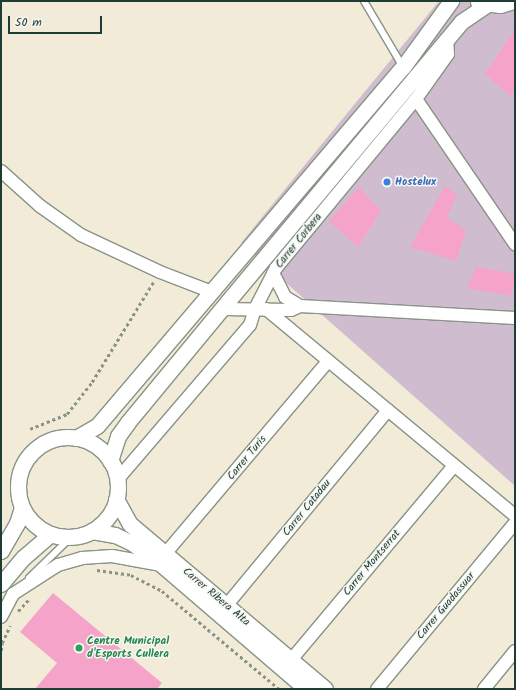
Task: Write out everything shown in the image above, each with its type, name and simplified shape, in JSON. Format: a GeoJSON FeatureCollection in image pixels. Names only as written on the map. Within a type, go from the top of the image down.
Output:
{"type":"FeatureCollection","features":[{"type":"Feature","properties":{"kind":"street"},"geometry":{"type":"LineString","coordinates":[[76,438],[97,426],[212,292],[403,67],[451,1]]}},
{"type":"Feature","properties":{"kind":"street"},"geometry":{"type":"LineString","coordinates":[[110,461],[118,436],[128,422],[461,22],[482,3],[500,5],[514,2]]}},
{"type":"Feature","properties":{"kind":"street","name":"Carrer Corbera"},"geometry":{"type":"LineString","coordinates":[[117,480],[250,325],[260,309],[273,274],[416,99],[448,54],[448,39]]}},
{"type":"Feature","properties":{"kind":"street"},"geometry":{"type":"LineString","coordinates":[[416,99],[515,244]]}},
{"type":"Feature","properties":{"kind":"street"},"geometry":{"type":"LineString","coordinates":[[1,172],[40,206],[81,235],[160,272],[212,292]]}},
{"type":"Feature","properties":{"kind":"street"},"geometry":{"type":"LineString","coordinates":[[273,274],[285,297],[300,306]]}},
{"type":"Feature","properties":{"kind":"street"},"geometry":{"type":"LineString","coordinates":[[222,309],[291,310],[300,306],[515,318]]}},
{"type":"Feature","properties":{"kind":"street"},"geometry":{"type":"LineString","coordinates":[[260,309],[328,361],[515,516]]}},
{"type":"Feature","properties":{"kind":"street","name":"Carrer Turis"},"geometry":{"type":"LineString","coordinates":[[164,560],[328,361]]}},
{"type":"Feature","properties":{"kind":"street","name":"Carrer Catadau"},"geometry":{"type":"LineString","coordinates":[[226,606],[388,410]]}},
{"type":"Feature","properties":{"kind":"street"},"geometry":{"type":"LineString","coordinates":[[61,438],[76,438],[90,442],[101,450],[110,461],[117,480],[116,499],[111,512],[103,523],[92,531],[74,537],[62,537],[50,534],[34,523],[22,508],[18,493],[19,478],[24,463],[34,451],[46,442],[61,438]]}},
{"type":"Feature","properties":{"kind":"street","name":"Carrer Montserrat"},"geometry":{"type":"LineString","coordinates":[[290,660],[454,466]]}},
{"type":"Feature","properties":{"kind":"street","name":"Carrer Ribera Alta"},"geometry":{"type":"LineString","coordinates":[[116,499],[130,524],[164,560],[306,689]]}},
{"type":"Feature","properties":{"kind":"street"},"geometry":{"type":"LineString","coordinates":[[1,551],[17,523],[22,508]]}},
{"type":"Feature","properties":{"kind":"street","name":"Carrer Guadassuar"},"geometry":{"type":"LineString","coordinates":[[377,689],[515,523]]}},
{"type":"Feature","properties":{"kind":"street","name":"Carrer Ribera Alta"},"geometry":{"type":"LineString","coordinates":[[92,531],[121,537],[164,560],[226,606],[325,689]]}},
{"type":"Feature","properties":{"kind":"street"},"geometry":{"type":"LineString","coordinates":[[1,584],[24,557],[50,534]]}},
{"type":"Feature","properties":{"kind":"street"},"geometry":{"type":"LineString","coordinates":[[6,620],[13,594],[58,565],[82,558],[112,556],[164,560]]}},
{"type":"Feature","properties":{"kind":"street"},"geometry":{"type":"LineString","coordinates":[[484,689],[515,651]]}},
{"type":"Feature","properties":{"kind":"lane"},"geometry":{"type":"LineString","coordinates":[[364,1],[403,67]]}},
{"type":"Feature","properties":{"kind":"lane"},"geometry":{"type":"LineString","coordinates":[[1,608],[13,594],[66,542],[74,537]]}},
{"type":"Feature","properties":{"kind":"path"},"geometry":{"type":"LineString","coordinates":[[30,429],[67,414],[92,382],[160,272]]}},
{"type":"Feature","properties":{"kind":"path"},"geometry":{"type":"LineString","coordinates":[[95,570],[131,575],[162,591],[279,689]]}},
{"type":"Feature","properties":{"kind":"path"},"geometry":{"type":"LineString","coordinates":[[15,615],[36,593]]}},
{"type":"Feature","properties":{"kind":"path"},"geometry":{"type":"LineString","coordinates":[[1,651],[6,620]]}},
{"type":"Feature","properties":{"kind":"shaded area"},"geometry":{"type":"Polygon","coordinates":[[[439,1],[515,1],[515,486],[241,243],[439,1]]]}},
{"type":"Feature","properties":{"kind":"building"},"geometry":{"type":"Polygon","coordinates":[[[515,29],[515,89],[510,96],[485,74],[515,29]]]}},
{"type":"Feature","properties":{"kind":"building"},"geometry":{"type":"Polygon","coordinates":[[[445,186],[457,195],[447,218],[466,230],[456,261],[410,247],[445,186]]]}},
{"type":"Feature","properties":{"kind":"building"},"geometry":{"type":"Polygon","coordinates":[[[359,187],[381,211],[358,247],[329,221],[359,187]]]}},
{"type":"Feature","properties":{"kind":"building"},"geometry":{"type":"Polygon","coordinates":[[[476,267],[515,274],[511,296],[467,288],[476,267]]]}},
{"type":"Feature","properties":{"kind":"building","name":"Centre Municipal d'Esports Cullera"},"geometry":{"type":"Polygon","coordinates":[[[53,593],[162,683],[157,689],[35,689],[57,663],[20,632],[53,593]]]}},
{"type":"Feature","properties":{"kind":"place","name":"Hostelux"},"geometry":{"type":"Point","coordinates":[387,182]}},
{"type":"Feature","properties":{"kind":"place","name":"Centre Municipal d'Esports Cullera"},"geometry":{"type":"Point","coordinates":[79,648]}}]}
